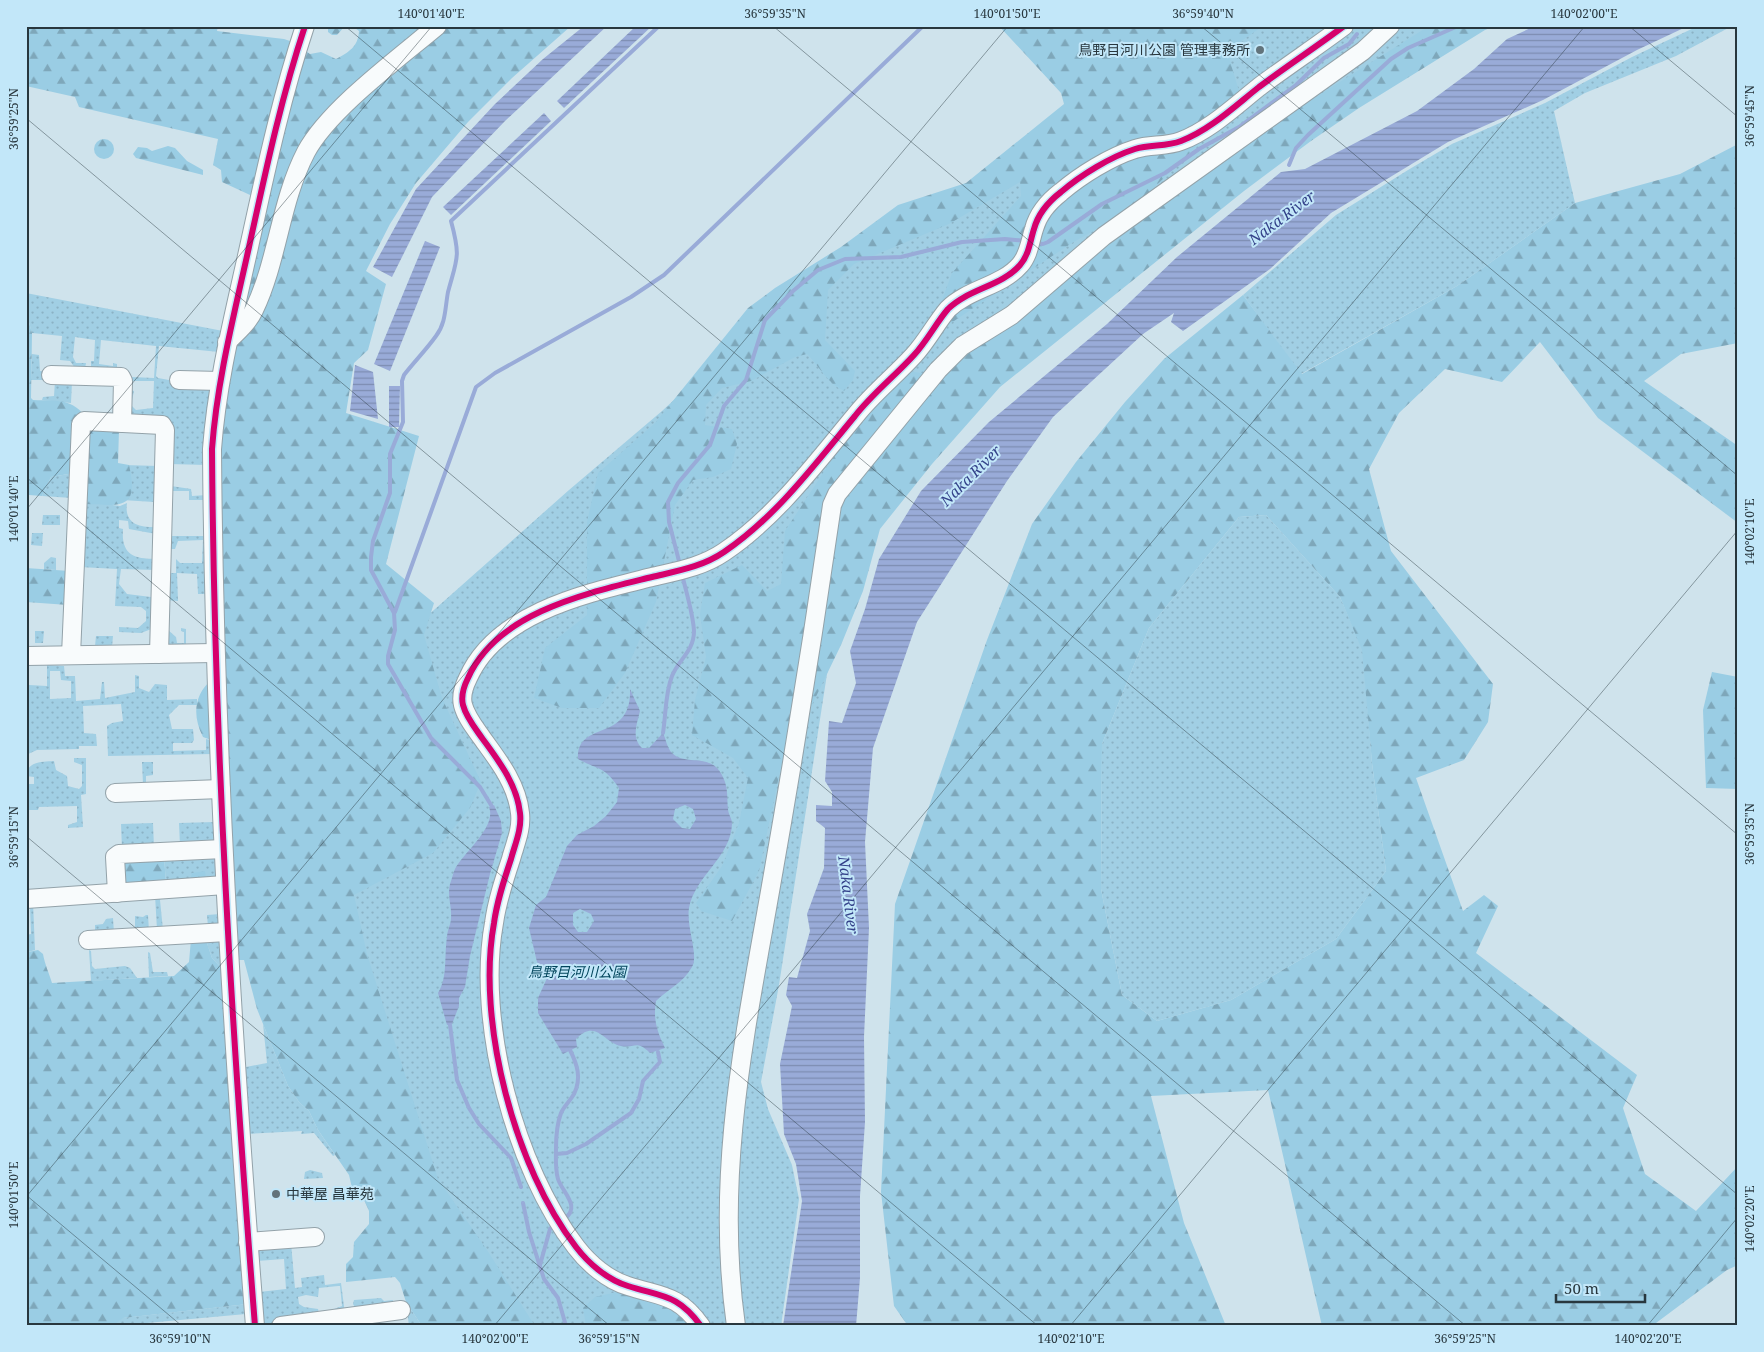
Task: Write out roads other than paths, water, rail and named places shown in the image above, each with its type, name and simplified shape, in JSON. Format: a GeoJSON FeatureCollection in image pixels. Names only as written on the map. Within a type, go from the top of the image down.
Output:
{"type":"FeatureCollection","features":[{"type":"Feature","properties":{"kind":"street"},"geometry":{"type":"LineString","coordinates":[[255,1326],[225,885],[215,653],[212,449],[227,343],[256,214],[305,26]]}},
{"type":"Feature","properties":{"kind":"street"},"geometry":{"type":"LineString","coordinates":[[227,343],[253,312],[271,263],[293,182],[307,151],[326,125],[353,98],[437,26]]}},
{"type":"Feature","properties":{"kind":"street"},"geometry":{"type":"LineString","coordinates":[[700,1326],[690,1312],[676,1301],[660,1293],[627,1286],[612,1279],[579,1252],[550,1206],[532,1168],[514,1122],[499,1066],[492,1010],[490,966],[493,926],[500,893],[520,832],[521,814],[504,769],[469,718],[462,702],[465,683],[475,663],[502,634],[526,617],[625,584],[682,570],[726,551],[778,506],[817,464],[859,410],[917,352],[953,304],[1009,274],[1021,264],[1039,214],[1059,193],[1079,179],[1134,149],[1182,141],[1206,128],[1311,48],[1344,26]]}},
{"type":"Feature","properties":{"kind":"street"},"geometry":{"type":"LineString","coordinates":[[736,1326],[728,1247],[728,1202],[733,1116],[785,809],[832,505],[837,494],[938,370],[962,346],[1012,316],[1104,236],[1363,50],[1390,26]]}},
{"type":"Feature","properties":{"kind":"street"},"geometry":{"type":"LineString","coordinates":[[51,375],[121,378],[123,381],[122,423]]}},
{"type":"Feature","properties":{"kind":"street"},"geometry":{"type":"LineString","coordinates":[[179,380],[220,382]]}},
{"type":"Feature","properties":{"kind":"street"},"geometry":{"type":"LineString","coordinates":[[71,655],[81,424],[84,422],[162,425],[165,430],[159,654]]}},
{"type":"Feature","properties":{"kind":"street"},"geometry":{"type":"LineString","coordinates":[[26,656],[215,653]]}},
{"type":"Feature","properties":{"kind":"street"},"geometry":{"type":"LineString","coordinates":[[116,793],[221,789]]}},
{"type":"Feature","properties":{"kind":"street"},"geometry":{"type":"LineString","coordinates":[[117,893],[115,857],[119,854],[224,849]]}},
{"type":"Feature","properties":{"kind":"street"},"geometry":{"type":"LineString","coordinates":[[26,899],[225,885]]}},
{"type":"Feature","properties":{"kind":"street"},"geometry":{"type":"LineString","coordinates":[[88,940],[228,932]]}},
{"type":"Feature","properties":{"kind":"street"},"geometry":{"type":"LineString","coordinates":[[248,1242],[315,1236]]}},
{"type":"Feature","properties":{"kind":"street"},"geometry":{"type":"LineString","coordinates":[[281,1326],[401,1310]]}},
{"type":"Feature","properties":{"kind":"water"},"geometry":{"type":"Polygon","coordinates":[[[584,26],[607,26],[505,121],[432,197],[392,277],[373,267],[416,189],[495,104],[543,59],[584,26]]]}},
{"type":"Feature","properties":{"kind":"water"},"geometry":{"type":"Polygon","coordinates":[[[636,26],[652,26],[564,108],[557,101],[636,26]]]}},
{"type":"Feature","properties":{"kind":"water","name":"Naka River"},"geometry":{"type":"Polygon","coordinates":[[[1535,26],[1688,26],[1637,50],[1543,100],[1448,142],[1331,213],[1270,269],[1183,331],[1171,322],[1174,313],[1143,334],[1053,417],[1007,481],[917,622],[873,748],[865,842],[869,928],[864,1037],[865,1122],[860,1196],[860,1278],[856,1326],[783,1326],[802,1201],[796,1164],[784,1134],[780,1064],[792,1006],[786,995],[789,977],[797,978],[810,931],[807,914],[824,868],[825,828],[816,821],[816,805],[832,806],[832,792],[825,781],[829,721],[842,723],[856,683],[850,651],[865,609],[879,559],[921,491],[989,422],[1107,324],[1177,257],[1281,172],[1305,169],[1417,111],[1474,69],[1507,39],[1535,26]]]}},
{"type":"Feature","properties":{"kind":"water"},"geometry":{"type":"Polygon","coordinates":[[[544,113],[551,121],[451,215],[443,207],[544,113]]]}},
{"type":"Feature","properties":{"kind":"water"},"geometry":{"type":"Polygon","coordinates":[[[425,241],[440,247],[390,371],[374,364],[425,241]]]}},
{"type":"Feature","properties":{"kind":"water"},"geometry":{"type":"Polygon","coordinates":[[[355,365],[373,372],[378,419],[350,411],[355,365]]]}},
{"type":"Feature","properties":{"kind":"water"},"geometry":{"type":"Polygon","coordinates":[[[389,386],[400,386],[399,427],[389,427],[389,386]]]}},
{"type":"Feature","properties":{"kind":"water"},"geometry":{"type":"Polygon","coordinates":[[[630,689],[640,711],[636,735],[642,748],[649,748],[663,733],[672,753],[685,759],[707,762],[720,772],[726,785],[728,811],[732,822],[730,836],[720,857],[698,886],[689,908],[689,924],[694,955],[692,967],[680,982],[656,1001],[656,1025],[665,1048],[650,1053],[641,1046],[621,1046],[595,1031],[589,1031],[576,1039],[577,1047],[563,1054],[538,1013],[538,998],[548,976],[537,962],[529,928],[536,905],[546,897],[567,846],[577,835],[594,826],[606,816],[617,802],[619,788],[609,775],[601,769],[578,759],[580,747],[586,739],[614,725],[622,718],[628,706],[630,689]],[[685,805],[675,809],[673,819],[682,828],[690,829],[696,819],[693,809],[685,805]],[[580,909],[573,913],[573,925],[578,932],[587,932],[594,921],[591,914],[580,909]]]}},
{"type":"Feature","properties":{"kind":"water"},"geometry":{"type":"Polygon","coordinates":[[[494,805],[501,821],[502,833],[470,956],[465,987],[459,998],[459,1006],[452,1024],[447,1025],[438,993],[443,980],[447,935],[451,920],[450,884],[459,862],[484,831],[490,815],[489,807],[494,805]]]}},
{"type":"Feature","properties":{"kind":"waterway"},"geometry":{"type":"LineString","coordinates":[[491,805],[480,787],[431,738],[388,664],[388,656],[395,630],[394,613],[371,570],[371,557],[373,541],[390,493],[390,454],[403,422],[402,381],[404,375],[436,336],[443,321],[457,258],[451,221],[659,26]]}},
{"type":"Feature","properties":{"kind":"waterway"},"geometry":{"type":"LineString","coordinates":[[395,612],[476,387],[495,373],[631,297],[664,275],[923,26]]}},
{"type":"Feature","properties":{"kind":"waterway"},"geometry":{"type":"LineString","coordinates":[[1289,165],[1296,148],[1308,135],[1391,59],[1408,48],[1458,26]]}},
{"type":"Feature","properties":{"kind":"waterway"},"geometry":{"type":"LineString","coordinates":[[1036,243],[1043,244],[1048,242],[1102,204],[1165,173],[1199,149],[1239,127],[1296,85],[1324,58],[1349,44],[1357,34]]}},
{"type":"Feature","properties":{"kind":"waterway"},"geometry":{"type":"LineString","coordinates":[[680,565],[669,522],[668,502],[678,483],[710,445],[724,406],[746,380],[765,320],[793,291],[818,270],[845,259],[901,257],[962,242],[1005,239],[1027,241]]}},
{"type":"Feature","properties":{"kind":"waterway"},"geometry":{"type":"LineString","coordinates":[[663,733],[667,697],[672,676],[692,644],[694,631],[682,574]]}},
{"type":"Feature","properties":{"kind":"waterway"},"geometry":{"type":"LineString","coordinates":[[450,1025],[457,1080],[469,1108],[479,1124],[511,1158],[521,1187]]}},
{"type":"Feature","properties":{"kind":"waterway"},"geometry":{"type":"LineString","coordinates":[[564,1219],[571,1210],[571,1204],[557,1175],[556,1144],[561,1113],[574,1094],[578,1082],[575,1061],[570,1050]]}},
{"type":"Feature","properties":{"kind":"waterway"},"geometry":{"type":"LineString","coordinates":[[556,1154],[567,1153],[586,1144],[631,1113],[639,1099],[643,1081],[660,1062],[658,1052]]}},
{"type":"Feature","properties":{"kind":"waterway"},"geometry":{"type":"LineString","coordinates":[[523,1203],[529,1232],[544,1279],[558,1298],[566,1326]]}},
{"type":"Feature","properties":{"kind":"waterway"},"geometry":{"type":"LineString","coordinates":[[540,1265],[550,1229],[556,1223]]}},
{"type":"Feature","properties":{"kind":"place","name":"鳥野目河川公園 管理事務所"},"geometry":{"type":"Point","coordinates":[1260,50]}},
{"type":"Feature","properties":{"kind":"place","name":"中華屋 昌華苑"},"geometry":{"type":"Point","coordinates":[276,1194]}},
{"type":"Feature","properties":{"kind":"park label","name":"鳥野目河川公園"},"geometry":{"type":"Point","coordinates":[577,972]}}]}
